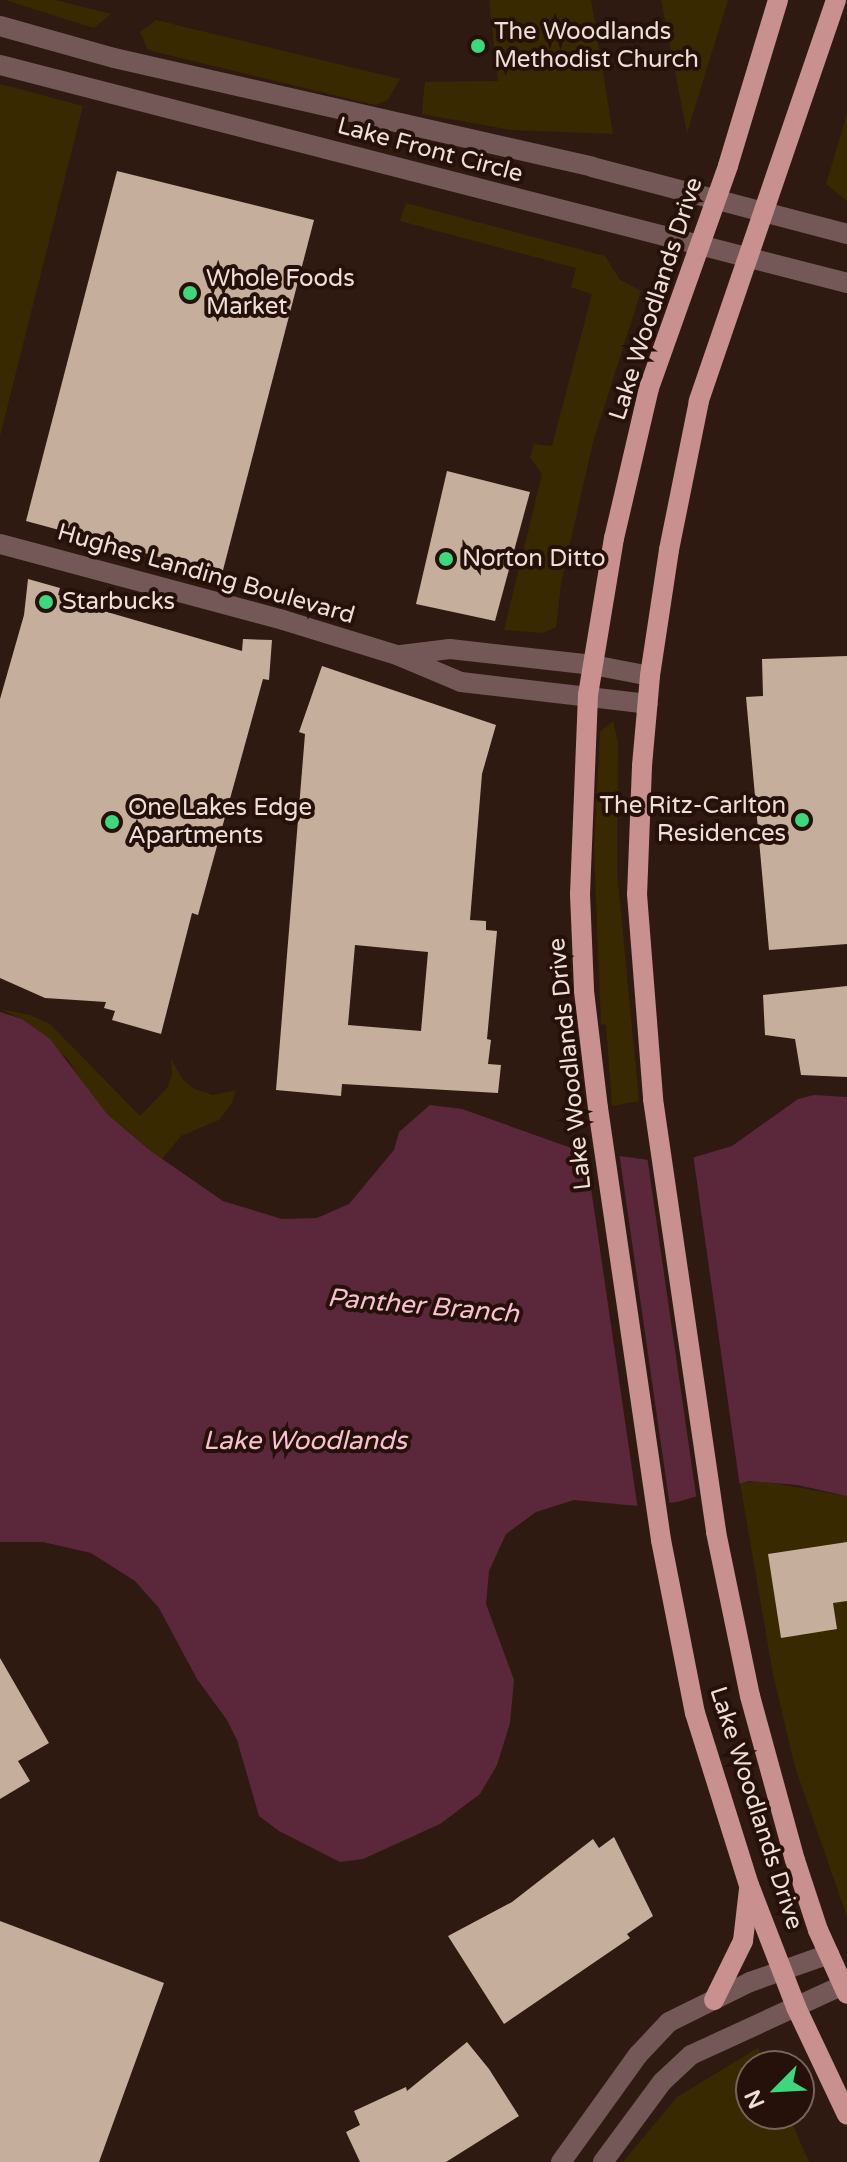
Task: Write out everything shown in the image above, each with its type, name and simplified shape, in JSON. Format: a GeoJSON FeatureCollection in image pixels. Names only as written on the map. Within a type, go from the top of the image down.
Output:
{"type":"FeatureCollection","features":[{"type":"Feature","properties":{"kind":"main road","name":"Lake Woodlands Drive"},"geometry":{"type":"LineString","coordinates":[[778,0],[728,166],[649,388],[614,538],[588,695],[580,894],[584,991],[598,1108],[661,1540],[695,1713],[749,1885],[796,2007],[847,2115]]}},
{"type":"Feature","properties":{"kind":"main road","name":"Lake Woodlands Drive"},"geometry":{"type":"LineString","coordinates":[[836,0],[699,401],[669,550],[650,676],[642,766],[637,894],[653,1099],[716,1532],[750,1696],[795,1860],[845,1990]]}},
{"type":"Feature","properties":{"kind":"main road"},"geometry":{"type":"LineString","coordinates":[[714,2000],[743,1941],[749,1885]]}},
{"type":"Feature","properties":{"kind":"street","name":"Lake Front Circle"},"geometry":{"type":"LineString","coordinates":[[0,26],[114,58],[592,167],[714,200],[766,210],[847,234]]}},
{"type":"Feature","properties":{"kind":"street","name":"Lake Front Circle"},"geometry":{"type":"LineString","coordinates":[[0,65],[700,244],[846,278]]}},
{"type":"Feature","properties":{"kind":"street","name":"Hughes Landing Boulevard"},"geometry":{"type":"LineString","coordinates":[[0,544],[397,655],[461,682],[648,704]]}},
{"type":"Feature","properties":{"kind":"street","name":"Hughes Landing Boulevard"},"geometry":{"type":"LineString","coordinates":[[397,655],[450,649],[593,665],[650,676]]}},
{"type":"Feature","properties":{"kind":"street"},"geometry":{"type":"LineString","coordinates":[[561,2162],[648,2044],[669,2022],[750,1982],[783,1973],[829,1954]]}},
{"type":"Feature","properties":{"kind":"street"},"geometry":{"type":"LineString","coordinates":[[603,2162],[662,2082],[691,2055],[796,2007],[845,1990]]}},
{"type":"Feature","properties":{"kind":"shaded area"},"geometry":{"type":"Polygon","coordinates":[[[5,0],[55,0],[111,14],[94,28],[5,0]]]}},
{"type":"Feature","properties":{"kind":"shaded area"},"geometry":{"type":"Polygon","coordinates":[[[489,0],[591,0],[613,134],[512,130],[422,114],[425,82],[498,81],[489,0]]]}},
{"type":"Feature","properties":{"kind":"shaded area"},"geometry":{"type":"Polygon","coordinates":[[[661,0],[728,0],[687,133],[661,0]]]}},
{"type":"Feature","properties":{"kind":"shaded area"},"geometry":{"type":"Polygon","coordinates":[[[156,20],[400,79],[388,100],[375,105],[148,50],[140,32],[156,20]]]}},
{"type":"Feature","properties":{"kind":"shaded area"},"geometry":{"type":"Polygon","coordinates":[[[0,84],[83,106],[0,436],[0,84]]]}},
{"type":"Feature","properties":{"kind":"shaded area"},"geometry":{"type":"Polygon","coordinates":[[[847,114],[847,201],[826,184],[847,114]]]}},
{"type":"Feature","properties":{"kind":"shaded area"},"geometry":{"type":"Polygon","coordinates":[[[406,203],[605,256],[620,280],[641,291],[593,442],[561,583],[556,627],[542,633],[504,630],[542,474],[530,457],[534,444],[552,446],[592,294],[571,287],[576,268],[400,221],[406,203]]]}},
{"type":"Feature","properties":{"kind":"shaded area"},"geometry":{"type":"Polygon","coordinates":[[[613,721],[618,743],[617,871],[639,1101],[612,1106],[606,1025],[601,1024],[594,849],[600,732],[613,721]]]}},
{"type":"Feature","properties":{"kind":"shaded area"},"geometry":{"type":"Polygon","coordinates":[[[0,1009],[30,1015],[50,1024],[140,1116],[167,1088],[172,1075],[171,1059],[183,1080],[194,1089],[213,1095],[236,1090],[232,1103],[219,1120],[181,1136],[162,1159],[155,1155],[130,1180],[149,1149],[107,1114],[86,1090],[68,1059],[22,1019],[0,1009]]]}},
{"type":"Feature","properties":{"kind":"shaded area"},"geometry":{"type":"Polygon","coordinates":[[[760,1481],[847,1496],[847,1917],[795,1767],[773,1674],[740,1483],[760,1481]]]}},
{"type":"Feature","properties":{"kind":"shaded area"},"geometry":{"type":"Polygon","coordinates":[[[735,2062],[735,2130],[795,2130],[809,2162],[623,2162],[677,2097],[735,2062]]]}},
{"type":"Feature","properties":{"kind":"water","name":"Lake Woodlands"},"geometry":{"type":"Polygon","coordinates":[[[0,1012],[22,1019],[50,1039],[107,1114],[152,1152],[223,1201],[282,1219],[317,1218],[349,1204],[394,1150],[399,1132],[430,1105],[462,1109],[577,1150],[663,1162],[685,1160],[732,1146],[798,1099],[814,1095],[847,1097],[847,1496],[797,1485],[749,1481],[677,1502],[638,1506],[574,1500],[536,1512],[506,1534],[489,1571],[486,1604],[514,1680],[510,1723],[497,1765],[480,1794],[440,1824],[363,1859],[340,1862],[279,1831],[259,1816],[237,1740],[227,1720],[197,1679],[159,1608],[135,1581],[91,1553],[43,1542],[0,1542],[0,1012]]]}},
{"type":"Feature","properties":{"kind":"pier"},"geometry":{"type":"Polygon","coordinates":[[[585,1147],[619,1152],[670,1507],[638,1510],[585,1147]]]}},
{"type":"Feature","properties":{"kind":"pier"},"geometry":{"type":"Polygon","coordinates":[[[693,1154],[740,1487],[697,1502],[647,1156],[663,1158],[693,1154]]]}},
{"type":"Feature","properties":{"kind":"building"},"geometry":{"type":"Polygon","coordinates":[[[117,171],[314,220],[222,574],[26,521],[117,171]]]}},
{"type":"Feature","properties":{"kind":"building"},"geometry":{"type":"Polygon","coordinates":[[[447,471],[530,492],[495,621],[416,604],[447,471]]]}},
{"type":"Feature","properties":{"kind":"building","name":"One Lakes Edge Apartments"},"geometry":{"type":"Polygon","coordinates":[[[28,579],[60,588],[58,595],[70,598],[69,601],[242,651],[243,639],[272,640],[269,680],[263,679],[198,915],[192,913],[161,1034],[112,1020],[115,1011],[104,1008],[106,1002],[45,998],[0,978],[0,699],[24,615],[28,579]]]}},
{"type":"Feature","properties":{"kind":"building","name":"The Ritz-Carlton Residences"},"geometry":{"type":"Polygon","coordinates":[[[847,656],[847,944],[769,950],[746,697],[763,696],[762,659],[847,656]]]}},
{"type":"Feature","properties":{"kind":"building"},"geometry":{"type":"Polygon","coordinates":[[[322,666],[496,725],[482,774],[470,920],[486,921],[486,930],[497,931],[487,1039],[491,1040],[488,1064],[501,1065],[498,1093],[342,1084],[341,1096],[276,1090],[305,734],[299,732],[322,666]],[[355,945],[348,1025],[421,1031],[428,952],[355,945]]]}},
{"type":"Feature","properties":{"kind":"building"},"geometry":{"type":"Polygon","coordinates":[[[847,986],[847,1077],[801,1075],[795,1039],[765,1035],[763,995],[847,986]]]}},
{"type":"Feature","properties":{"kind":"building"},"geometry":{"type":"Polygon","coordinates":[[[847,1542],[847,1601],[833,1603],[837,1629],[781,1638],[768,1554],[847,1542]]]}},
{"type":"Feature","properties":{"kind":"building"},"geometry":{"type":"Polygon","coordinates":[[[0,1658],[49,1743],[18,1761],[30,1781],[0,1799],[0,1658]]]}},
{"type":"Feature","properties":{"kind":"building"},"geometry":{"type":"Polygon","coordinates":[[[614,1837],[653,1916],[627,1934],[630,1938],[504,2024],[448,1936],[512,1902],[593,1839],[599,1848],[614,1837]]]}},
{"type":"Feature","properties":{"kind":"building"},"geometry":{"type":"Polygon","coordinates":[[[0,1921],[164,1983],[99,2162],[0,2162],[0,1921]]]}},
{"type":"Feature","properties":{"kind":"building"},"geometry":{"type":"Polygon","coordinates":[[[467,2042],[489,2069],[519,2116],[446,2162],[360,2162],[346,2132],[360,2125],[354,2111],[406,2087],[407,2091],[467,2042]]]}},
{"type":"Feature","properties":{"kind":"place","name":"The Woodlands Methodist Church"},"geometry":{"type":"Point","coordinates":[478,46]}},
{"type":"Feature","properties":{"kind":"place","name":"Whole Foods Market"},"geometry":{"type":"Point","coordinates":[190,293]}},
{"type":"Feature","properties":{"kind":"place","name":"Norton Ditto"},"geometry":{"type":"Point","coordinates":[446,559]}},
{"type":"Feature","properties":{"kind":"place","name":"Starbucks"},"geometry":{"type":"Point","coordinates":[46,602]}},
{"type":"Feature","properties":{"kind":"place","name":"The Ritz-Carlton Residences"},"geometry":{"type":"Point","coordinates":[802,820]}},
{"type":"Feature","properties":{"kind":"place","name":"One Lakes Edge Apartments"},"geometry":{"type":"Point","coordinates":[112,822]}},
{"type":"Feature","properties":{"kind":"water label","name":"Panther Branch"},"geometry":{"type":"Point","coordinates":[423,1306]}}]}
